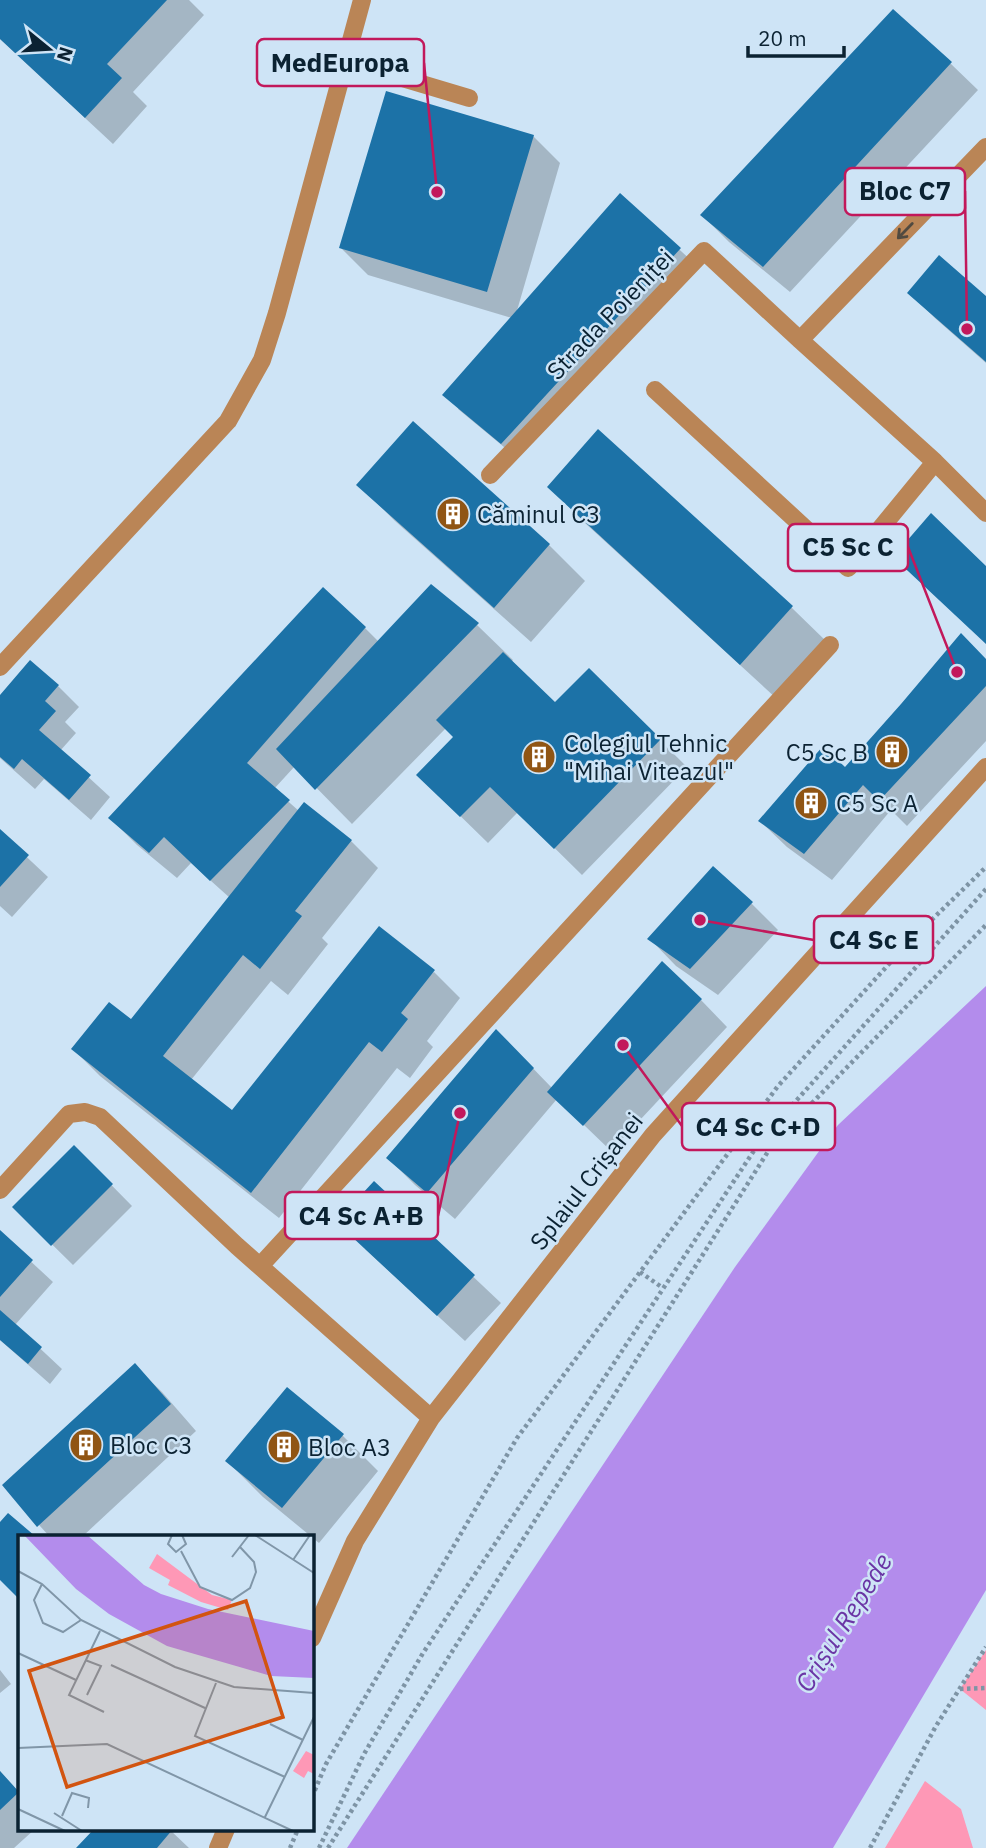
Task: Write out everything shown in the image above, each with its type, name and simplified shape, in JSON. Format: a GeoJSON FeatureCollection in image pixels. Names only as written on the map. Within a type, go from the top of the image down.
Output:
{"type":"FeatureCollection","features":[{"type":"Feature","properties":{"kind":"street"},"geometry":{"type":"LineString","coordinates":[[0,667],[228,421],[262,360],[362,0]]}},
{"type":"Feature","properties":{"kind":"street"},"geometry":{"type":"LineString","coordinates":[[345,61],[469,98]]}},
{"type":"Feature","properties":{"kind":"street"},"geometry":{"type":"LineString","coordinates":[[800,340],[986,147]]}},
{"type":"Feature","properties":{"kind":"street","name":"Strada Poieniței"},"geometry":{"type":"LineString","coordinates":[[490,475],[704,251],[935,462],[986,513]]}},
{"type":"Feature","properties":{"kind":"street"},"geometry":{"type":"LineString","coordinates":[[655,390],[848,568],[935,462]]}},
{"type":"Feature","properties":{"kind":"street"},"geometry":{"type":"LineString","coordinates":[[260,1266],[830,645]]}},
{"type":"Feature","properties":{"kind":"street","name":"Splaiul Crișanei"},"geometry":{"type":"LineString","coordinates":[[313,1636],[355,1541],[431,1418],[653,1135],[986,767]]}},
{"type":"Feature","properties":{"kind":"street"},"geometry":{"type":"LineString","coordinates":[[0,1189],[69,1114],[85,1112],[100,1117],[260,1266],[431,1418]]}},
{"type":"Feature","properties":{"kind":"street"},"geometry":{"type":"LineString","coordinates":[[218,1848],[226,1830]]}},
{"type":"Feature","properties":{"kind":"path"},"geometry":{"type":"LineString","coordinates":[[313,1795],[326,1764],[517,1438],[778,1086],[909,942],[986,867]]}},
{"type":"Feature","properties":{"kind":"path"},"geometry":{"type":"LineString","coordinates":[[319,1848],[364,1754],[423,1653],[761,1140],[986,889]]}},
{"type":"Feature","properties":{"kind":"path"},"geometry":{"type":"LineString","coordinates":[[328,1848],[774,1142],[986,925]]}},
{"type":"Feature","properties":{"kind":"path"},"geometry":{"type":"LineString","coordinates":[[639,1272],[663,1288]]}},
{"type":"Feature","properties":{"kind":"path"},"geometry":{"type":"LineString","coordinates":[[871,1848],[960,1689],[986,1648]]}},
{"type":"Feature","properties":{"kind":"path"},"geometry":{"type":"LineString","coordinates":[[871,1848],[936,1726],[986,1648]]}},
{"type":"Feature","properties":{"kind":"path"},"geometry":{"type":"LineString","coordinates":[[960,1689],[986,1688]]}},
{"type":"Feature","properties":{"kind":"path"},"geometry":{"type":"LineString","coordinates":[[290,1848],[298,1830]]}},
{"type":"Feature","properties":{"kind":"shaded area"},"geometry":{"type":"Polygon","coordinates":[[[986,1650],[986,1710],[960,1689],[986,1650]]]}},
{"type":"Feature","properties":{"kind":"shaded area"},"geometry":{"type":"Polygon","coordinates":[[[925,1781],[961,1809],[973,1848],[885,1848],[925,1781]]]}},
{"type":"Feature","properties":{"kind":"water","name":"Crișul Repede"},"geometry":{"type":"Polygon","coordinates":[[[986,986],[986,1590],[833,1848],[347,1848],[735,1267],[838,1125],[986,986]]]}},
{"type":"Feature","properties":{"kind":"building"},"geometry":{"type":"Polygon","coordinates":[[[0,0],[167,0],[107,64],[122,78],[85,118],[0,39],[0,0]]]}},
{"type":"Feature","properties":{"kind":"building"},"geometry":{"type":"Polygon","coordinates":[[[893,9],[952,62],[763,267],[700,215],[893,9]]]}},
{"type":"Feature","properties":{"kind":"building"},"geometry":{"type":"Polygon","coordinates":[[[386,91],[534,135],[487,292],[339,248],[386,91]]]}},
{"type":"Feature","properties":{"kind":"building"},"geometry":{"type":"Polygon","coordinates":[[[620,193],[681,248],[501,444],[442,395],[620,193]]]}},
{"type":"Feature","properties":{"kind":"building"},"geometry":{"type":"Polygon","coordinates":[[[939,255],[986,296],[986,362],[907,293],[939,255]]]}},
{"type":"Feature","properties":{"kind":"building","name":"Căminul C3"},"geometry":{"type":"Polygon","coordinates":[[[413,421],[550,544],[494,608],[356,485],[413,421]]]}},
{"type":"Feature","properties":{"kind":"building"},"geometry":{"type":"Polygon","coordinates":[[[598,429],[793,606],[740,665],[547,487],[598,429]]]}},
{"type":"Feature","properties":{"kind":"building"},"geometry":{"type":"Polygon","coordinates":[[[931,513],[986,566],[986,644],[893,557],[931,513]]]}},
{"type":"Feature","properties":{"kind":"building"},"geometry":{"type":"Polygon","coordinates":[[[431,584],[479,623],[315,790],[276,749],[431,584]]]}},
{"type":"Feature","properties":{"kind":"building"},"geometry":{"type":"Polygon","coordinates":[[[323,587],[366,627],[247,763],[290,800],[210,881],[164,837],[149,853],[108,818],[323,587]]]}},
{"type":"Feature","properties":{"kind":"building"},"geometry":{"type":"Polygon","coordinates":[[[961,633],[986,659],[986,686],[879,801],[863,785],[804,854],[758,821],[823,746],[845,767],[961,633]]]}},
{"type":"Feature","properties":{"kind":"building","name":"Colegiul Tehnic \"Mihai Viteazul\""},"geometry":{"type":"Polygon","coordinates":[[[503,652],[555,702],[589,668],[661,739],[554,849],[490,787],[460,817],[416,775],[453,737],[436,720],[503,652]]]}},
{"type":"Feature","properties":{"kind":"building"},"geometry":{"type":"Polygon","coordinates":[[[30,660],[59,685],[45,701],[56,711],[39,730],[91,775],[69,800],[22,759],[14,769],[0,757],[0,695],[30,660]]]}},
{"type":"Feature","properties":{"kind":"building"},"geometry":{"type":"Polygon","coordinates":[[[304,802],[352,840],[295,911],[302,916],[260,969],[243,955],[163,1056],[232,1110],[379,926],[435,970],[401,1013],[408,1019],[382,1052],[369,1042],[251,1193],[71,1049],[109,1002],[131,1019],[304,802]]]}},
{"type":"Feature","properties":{"kind":"building"},"geometry":{"type":"Polygon","coordinates":[[[0,829],[29,855],[0,887],[0,829]]]}},
{"type":"Feature","properties":{"kind":"building"},"geometry":{"type":"Polygon","coordinates":[[[713,866],[753,902],[690,969],[647,939],[713,866]]]}},
{"type":"Feature","properties":{"kind":"building"},"geometry":{"type":"Polygon","coordinates":[[[662,961],[702,999],[583,1126],[547,1092],[662,961]]]}},
{"type":"Feature","properties":{"kind":"building"},"geometry":{"type":"Polygon","coordinates":[[[496,1029],[534,1068],[427,1193],[386,1158],[496,1029]]]}},
{"type":"Feature","properties":{"kind":"building"},"geometry":{"type":"Polygon","coordinates":[[[74,1145],[113,1184],[51,1246],[12,1207],[74,1145]]]}},
{"type":"Feature","properties":{"kind":"building"},"geometry":{"type":"Polygon","coordinates":[[[374,1181],[475,1275],[437,1316],[336,1222],[374,1181]]]}},
{"type":"Feature","properties":{"kind":"building"},"geometry":{"type":"Polygon","coordinates":[[[0,1230],[33,1260],[0,1297],[0,1230]]]}},
{"type":"Feature","properties":{"kind":"building"},"geometry":{"type":"Polygon","coordinates":[[[0,1310],[42,1347],[28,1364],[0,1340],[0,1310]]]}},
{"type":"Feature","properties":{"kind":"building","name":"Bloc C3"},"geometry":{"type":"Polygon","coordinates":[[[135,1363],[171,1404],[37,1527],[2,1485],[135,1363]]]}},
{"type":"Feature","properties":{"kind":"building","name":"Bloc A3"},"geometry":{"type":"Polygon","coordinates":[[[287,1387],[344,1434],[282,1508],[225,1461],[287,1387]]]}},
{"type":"Feature","properties":{"kind":"building"},"geometry":{"type":"Polygon","coordinates":[[[8,1513],[34,1535],[18,1535],[18,1598],[0,1580],[0,1522],[8,1513]]]}},
{"type":"Feature","properties":{"kind":"building"},"geometry":{"type":"Polygon","coordinates":[[[0,1771],[18,1793],[0,1810],[0,1771]]]}},
{"type":"Feature","properties":{"kind":"building"},"geometry":{"type":"Polygon","coordinates":[[[93,1830],[172,1830],[157,1848],[76,1848],[93,1830]]]}},
{"type":"Feature","properties":{"kind":"place","name":"MedEuropa"},"geometry":{"type":"Point","coordinates":[437,192]}},
{"type":"Feature","properties":{"kind":"place","name":"Bloc C7"},"geometry":{"type":"Point","coordinates":[967,329]}},
{"type":"Feature","properties":{"kind":"place","name":"Căminul C3"},"geometry":{"type":"Point","coordinates":[453,514]}},
{"type":"Feature","properties":{"kind":"place","name":"C5 Sc C"},"geometry":{"type":"Point","coordinates":[957,672]}},
{"type":"Feature","properties":{"kind":"place","name":"C5 Sc B"},"geometry":{"type":"Point","coordinates":[892,752]}},
{"type":"Feature","properties":{"kind":"place","name":"Colegiul Tehnic \"Mihai Viteazul\""},"geometry":{"type":"Point","coordinates":[539,757]}},
{"type":"Feature","properties":{"kind":"place","name":"C5 Sc A"},"geometry":{"type":"Point","coordinates":[811,803]}},
{"type":"Feature","properties":{"kind":"place","name":"C4 Sc E"},"geometry":{"type":"Point","coordinates":[700,920]}},
{"type":"Feature","properties":{"kind":"place","name":"C4 Sc C+D"},"geometry":{"type":"Point","coordinates":[623,1045]}},
{"type":"Feature","properties":{"kind":"place","name":"C4 Sc A+B"},"geometry":{"type":"Point","coordinates":[460,1113]}},
{"type":"Feature","properties":{"kind":"place","name":"Bloc C3"},"geometry":{"type":"Point","coordinates":[86,1445]}},
{"type":"Feature","properties":{"kind":"place","name":"Bloc A3"},"geometry":{"type":"Point","coordinates":[284,1447]}}]}
